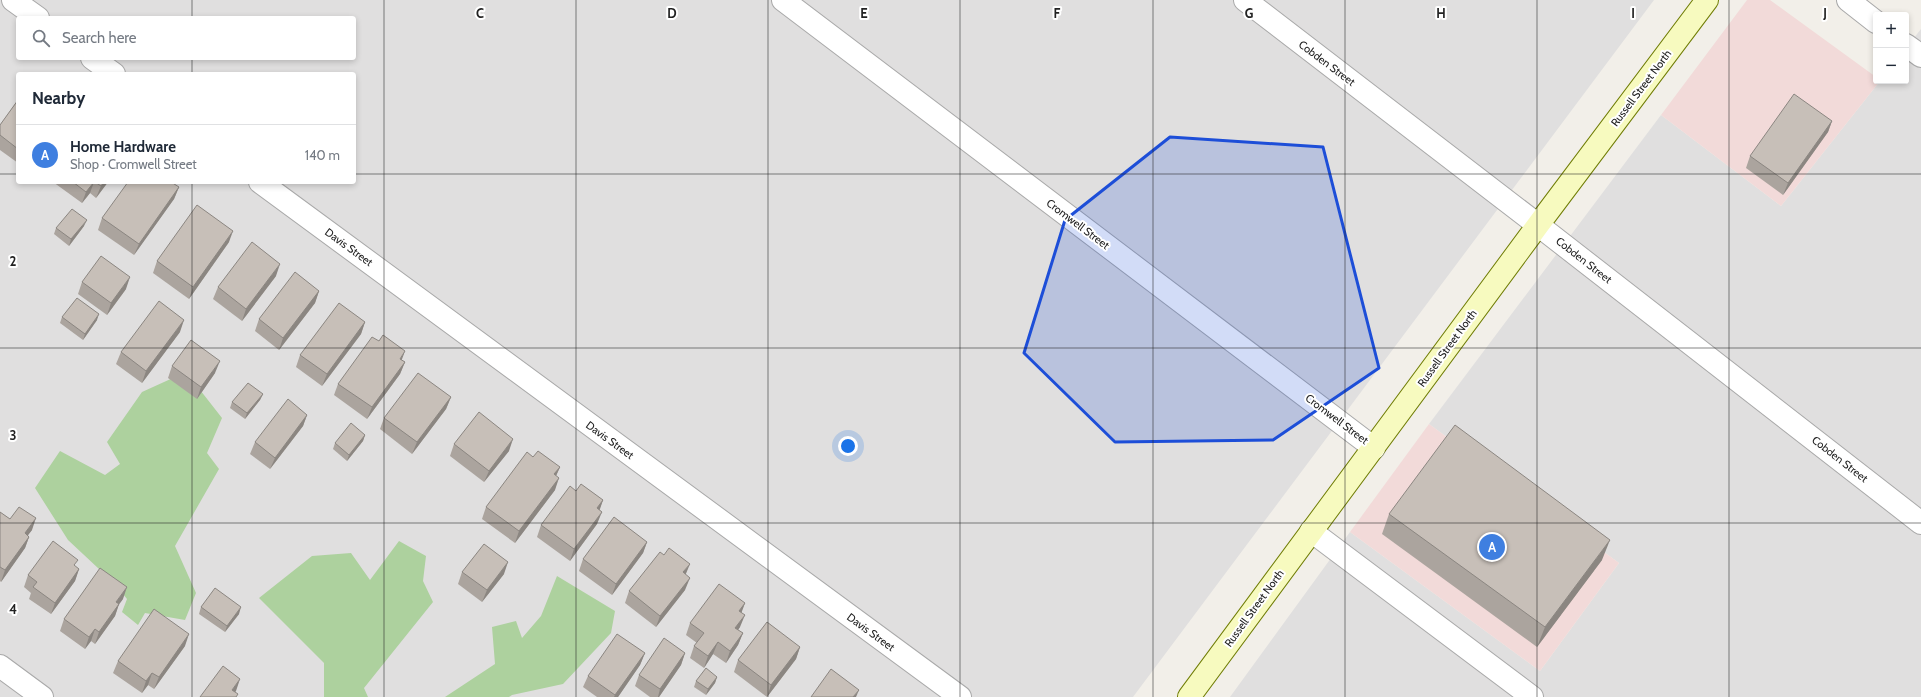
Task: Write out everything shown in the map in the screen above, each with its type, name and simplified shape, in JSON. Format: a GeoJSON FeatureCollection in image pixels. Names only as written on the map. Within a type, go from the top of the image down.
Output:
{"type":"FeatureCollection","features":[{"type":"Feature","properties":{"kind":"street"},"geometry":{"type":"LineString","coordinates":[[13,0],[35,16]]}},
{"type":"Feature","properties":{"kind":"street","name":"Cromwell Street"},"geometry":{"type":"LineString","coordinates":[[783,0],[1374,448]]}},
{"type":"Feature","properties":{"kind":"street","name":"Cobden Street"},"geometry":{"type":"LineString","coordinates":[[1245,0],[1538,225],[1921,523]]}},
{"type":"Feature","properties":{"kind":"street","name":"Russell Street North"},"geometry":{"type":"LineString","coordinates":[[1189,697],[1538,225],[1707,0]]}},
{"type":"Feature","properties":{"kind":"street"},"geometry":{"type":"LineString","coordinates":[[1848,0],[1873,20]]}},
{"type":"Feature","properties":{"kind":"street"},"geometry":{"type":"LineString","coordinates":[[1909,47],[1921,56]]}},
{"type":"Feature","properties":{"kind":"street"},"geometry":{"type":"LineString","coordinates":[[95,60],[111,72]]}},
{"type":"Feature","properties":{"kind":"street","name":"Davis Street"},"geometry":{"type":"LineString","coordinates":[[263,184],[960,697]]}},
{"type":"Feature","properties":{"kind":"street"},"geometry":{"type":"LineString","coordinates":[[1311,531],[1532,697]]}},
{"type":"Feature","properties":{"kind":"street"},"geometry":{"type":"LineString","coordinates":[[0,666],[42,697]]}},
{"type":"Feature","properties":{"kind":"highlighted area"},"geometry":{"type":"Polygon","coordinates":[[[1170,137],[1323,147],[1379,368],[1273,440],[1115,442],[1024,353],[1065,220],[1170,137]]]}},
{"type":"Feature","properties":{"kind":"shaded area"},"geometry":{"type":"Polygon","coordinates":[[[0,0],[1654,0],[1133,697],[0,697],[0,0]]]}},
{"type":"Feature","properties":{"kind":"shaded area"},"geometry":{"type":"Polygon","coordinates":[[[1747,0],[1770,0],[1873,75],[1873,84],[1878,84],[1781,206],[1661,115],[1747,0]]]}},
{"type":"Feature","properties":{"kind":"shaded area"},"geometry":{"type":"Polygon","coordinates":[[[1921,29],[1921,697],[1230,697],[1350,532],[1540,671],[1619,563],[1429,424],[1661,115],[1781,206],[1878,84],[1909,84],[1909,44],[1921,29]]]}},
{"type":"Feature","properties":{"kind":"shaded area"},"geometry":{"type":"Polygon","coordinates":[[[1429,424],[1619,563],[1540,671],[1350,532],[1429,424]]]}},
{"type":"Feature","properties":{"kind":"green space"},"geometry":{"type":"Polygon","coordinates":[[[186,372],[222,418],[207,453],[219,469],[175,546],[196,593],[185,620],[145,613],[138,625],[122,612],[127,599],[114,583],[68,540],[35,488],[60,451],[105,475],[120,464],[107,442],[142,392],[186,372]]]}},
{"type":"Feature","properties":{"kind":"green space"},"geometry":{"type":"Polygon","coordinates":[[[399,541],[426,556],[423,581],[433,602],[364,688],[368,697],[324,697],[324,663],[259,598],[312,556],[351,553],[370,580],[399,541]]]}},
{"type":"Feature","properties":{"kind":"green space"},"geometry":{"type":"Polygon","coordinates":[[[557,576],[615,611],[611,633],[563,684],[512,695],[509,697],[445,697],[495,664],[492,627],[516,621],[522,638],[541,616],[557,576]]]}},
{"type":"Feature","properties":{"kind":"building"},"geometry":{"type":"Polygon","coordinates":[[[1794,94],[1832,121],[1788,183],[1750,156],[1794,94]]]}},
{"type":"Feature","properties":{"kind":"building"},"geometry":{"type":"Polygon","coordinates":[[[16,103],[16,147],[0,135],[0,125],[16,103]]]}},
{"type":"Feature","properties":{"kind":"building"},"geometry":{"type":"Polygon","coordinates":[[[76,184],[92,184],[86,192],[76,184]]]}},
{"type":"Feature","properties":{"kind":"building"},"geometry":{"type":"Polygon","coordinates":[[[127,184],[174,184],[179,187],[139,244],[102,218],[127,184]]]}},
{"type":"Feature","properties":{"kind":"building"},"geometry":{"type":"Polygon","coordinates":[[[197,205],[233,231],[193,287],[157,261],[197,205]]]}},
{"type":"Feature","properties":{"kind":"building"},"geometry":{"type":"Polygon","coordinates":[[[72,209],[87,220],[71,239],[56,228],[72,209]]]}},
{"type":"Feature","properties":{"kind":"building"},"geometry":{"type":"Polygon","coordinates":[[[252,242],[280,264],[246,309],[218,287],[252,242]]]}},
{"type":"Feature","properties":{"kind":"building"},"geometry":{"type":"Polygon","coordinates":[[[101,256],[130,277],[111,303],[82,282],[101,256]]]}},
{"type":"Feature","properties":{"kind":"building"},"geometry":{"type":"Polygon","coordinates":[[[295,272],[319,291],[283,338],[259,319],[295,272]]]}},
{"type":"Feature","properties":{"kind":"building"},"geometry":{"type":"Polygon","coordinates":[[[77,298],[99,314],[85,334],[62,317],[77,298]]]}},
{"type":"Feature","properties":{"kind":"building"},"geometry":{"type":"Polygon","coordinates":[[[159,301],[184,320],[146,371],[121,352],[159,301]]]}},
{"type":"Feature","properties":{"kind":"building"},"geometry":{"type":"Polygon","coordinates":[[[339,303],[365,322],[327,374],[300,355],[339,303]]]}},
{"type":"Feature","properties":{"kind":"building"},"geometry":{"type":"Polygon","coordinates":[[[383,335],[405,351],[400,359],[405,362],[372,407],[338,384],[372,337],[379,341],[383,335]]]}},
{"type":"Feature","properties":{"kind":"building"},"geometry":{"type":"Polygon","coordinates":[[[191,340],[220,361],[201,387],[172,366],[191,340]]]}},
{"type":"Feature","properties":{"kind":"building"},"geometry":{"type":"Polygon","coordinates":[[[418,373],[451,397],[417,442],[384,418],[418,373]]]}},
{"type":"Feature","properties":{"kind":"building"},"geometry":{"type":"Polygon","coordinates":[[[248,383],[263,394],[247,413],[232,402],[248,383]]]}},
{"type":"Feature","properties":{"kind":"building"},"geometry":{"type":"Polygon","coordinates":[[[288,399],[307,415],[275,458],[255,442],[288,399]]]}},
{"type":"Feature","properties":{"kind":"building"},"geometry":{"type":"Polygon","coordinates":[[[479,412],[513,439],[489,471],[454,444],[479,412]]]}},
{"type":"Feature","properties":{"kind":"building"},"geometry":{"type":"Polygon","coordinates":[[[351,423],[365,435],[349,455],[335,443],[351,423]]]}},
{"type":"Feature","properties":{"kind":"building"},"geometry":{"type":"Polygon","coordinates":[[[1455,425],[1610,540],[1545,627],[1389,514],[1455,425]]]}},
{"type":"Feature","properties":{"kind":"building"},"geometry":{"type":"Polygon","coordinates":[[[538,451],[560,467],[554,474],[559,478],[519,531],[486,507],[527,452],[533,457],[538,451]]]}},
{"type":"Feature","properties":{"kind":"building"},"geometry":{"type":"Polygon","coordinates":[[[581,484],[603,500],[597,508],[602,512],[574,549],[541,525],[570,486],[576,491],[581,484]]]}},
{"type":"Feature","properties":{"kind":"building"},"geometry":{"type":"Polygon","coordinates":[[[19,507],[36,518],[25,533],[29,537],[5,570],[0,567],[0,512],[10,519],[19,507]]]}},
{"type":"Feature","properties":{"kind":"building"},"geometry":{"type":"Polygon","coordinates":[[[614,517],[647,542],[616,584],[583,559],[614,517]]]}},
{"type":"Feature","properties":{"kind":"building"},"geometry":{"type":"Polygon","coordinates":[[[53,541],[78,560],[74,565],[79,569],[55,603],[33,587],[37,582],[28,575],[53,541]]]}},
{"type":"Feature","properties":{"kind":"building"},"geometry":{"type":"Polygon","coordinates":[[[484,544],[508,562],[487,590],[462,572],[484,544]]]}},
{"type":"Feature","properties":{"kind":"building"},"geometry":{"type":"Polygon","coordinates":[[[669,548],[690,564],[683,572],[690,578],[660,616],[629,591],[660,552],[664,555],[669,548]]]}},
{"type":"Feature","properties":{"kind":"building"},"geometry":{"type":"Polygon","coordinates":[[[100,568],[127,587],[116,602],[119,604],[99,632],[95,629],[89,637],[64,619],[100,568]]]}},
{"type":"Feature","properties":{"kind":"building"},"geometry":{"type":"Polygon","coordinates":[[[719,584],[745,603],[739,611],[745,615],[735,628],[743,633],[730,651],[718,642],[708,656],[694,646],[704,633],[690,623],[719,584]]]}},
{"type":"Feature","properties":{"kind":"building"},"geometry":{"type":"Polygon","coordinates":[[[215,588],[241,607],[227,626],[201,607],[215,588]]]}},
{"type":"Feature","properties":{"kind":"building"},"geometry":{"type":"Polygon","coordinates":[[[154,609],[189,634],[159,677],[152,673],[146,681],[118,661],[154,609]]]}},
{"type":"Feature","properties":{"kind":"building"},"geometry":{"type":"Polygon","coordinates":[[[767,622],[800,647],[771,685],[738,660],[767,622]]]}},
{"type":"Feature","properties":{"kind":"building"},"geometry":{"type":"Polygon","coordinates":[[[617,634],[645,653],[615,695],[588,676],[617,634]]]}},
{"type":"Feature","properties":{"kind":"building"},"geometry":{"type":"Polygon","coordinates":[[[664,638],[685,653],[660,689],[639,675],[664,638]]]}},
{"type":"Feature","properties":{"kind":"building"},"geometry":{"type":"Polygon","coordinates":[[[223,666],[240,679],[232,690],[238,694],[236,697],[200,697],[223,666]]]}},
{"type":"Feature","properties":{"kind":"building"},"geometry":{"type":"Polygon","coordinates":[[[706,668],[717,677],[708,689],[696,681],[706,668]]]}},
{"type":"Feature","properties":{"kind":"building"},"geometry":{"type":"Polygon","coordinates":[[[831,669],[859,690],[853,697],[811,697],[831,669]]]}},
{"type":"Feature","properties":{"kind":"place","name":"Home Hardware"},"geometry":{"type":"Point","coordinates":[1492,547]}}]}
